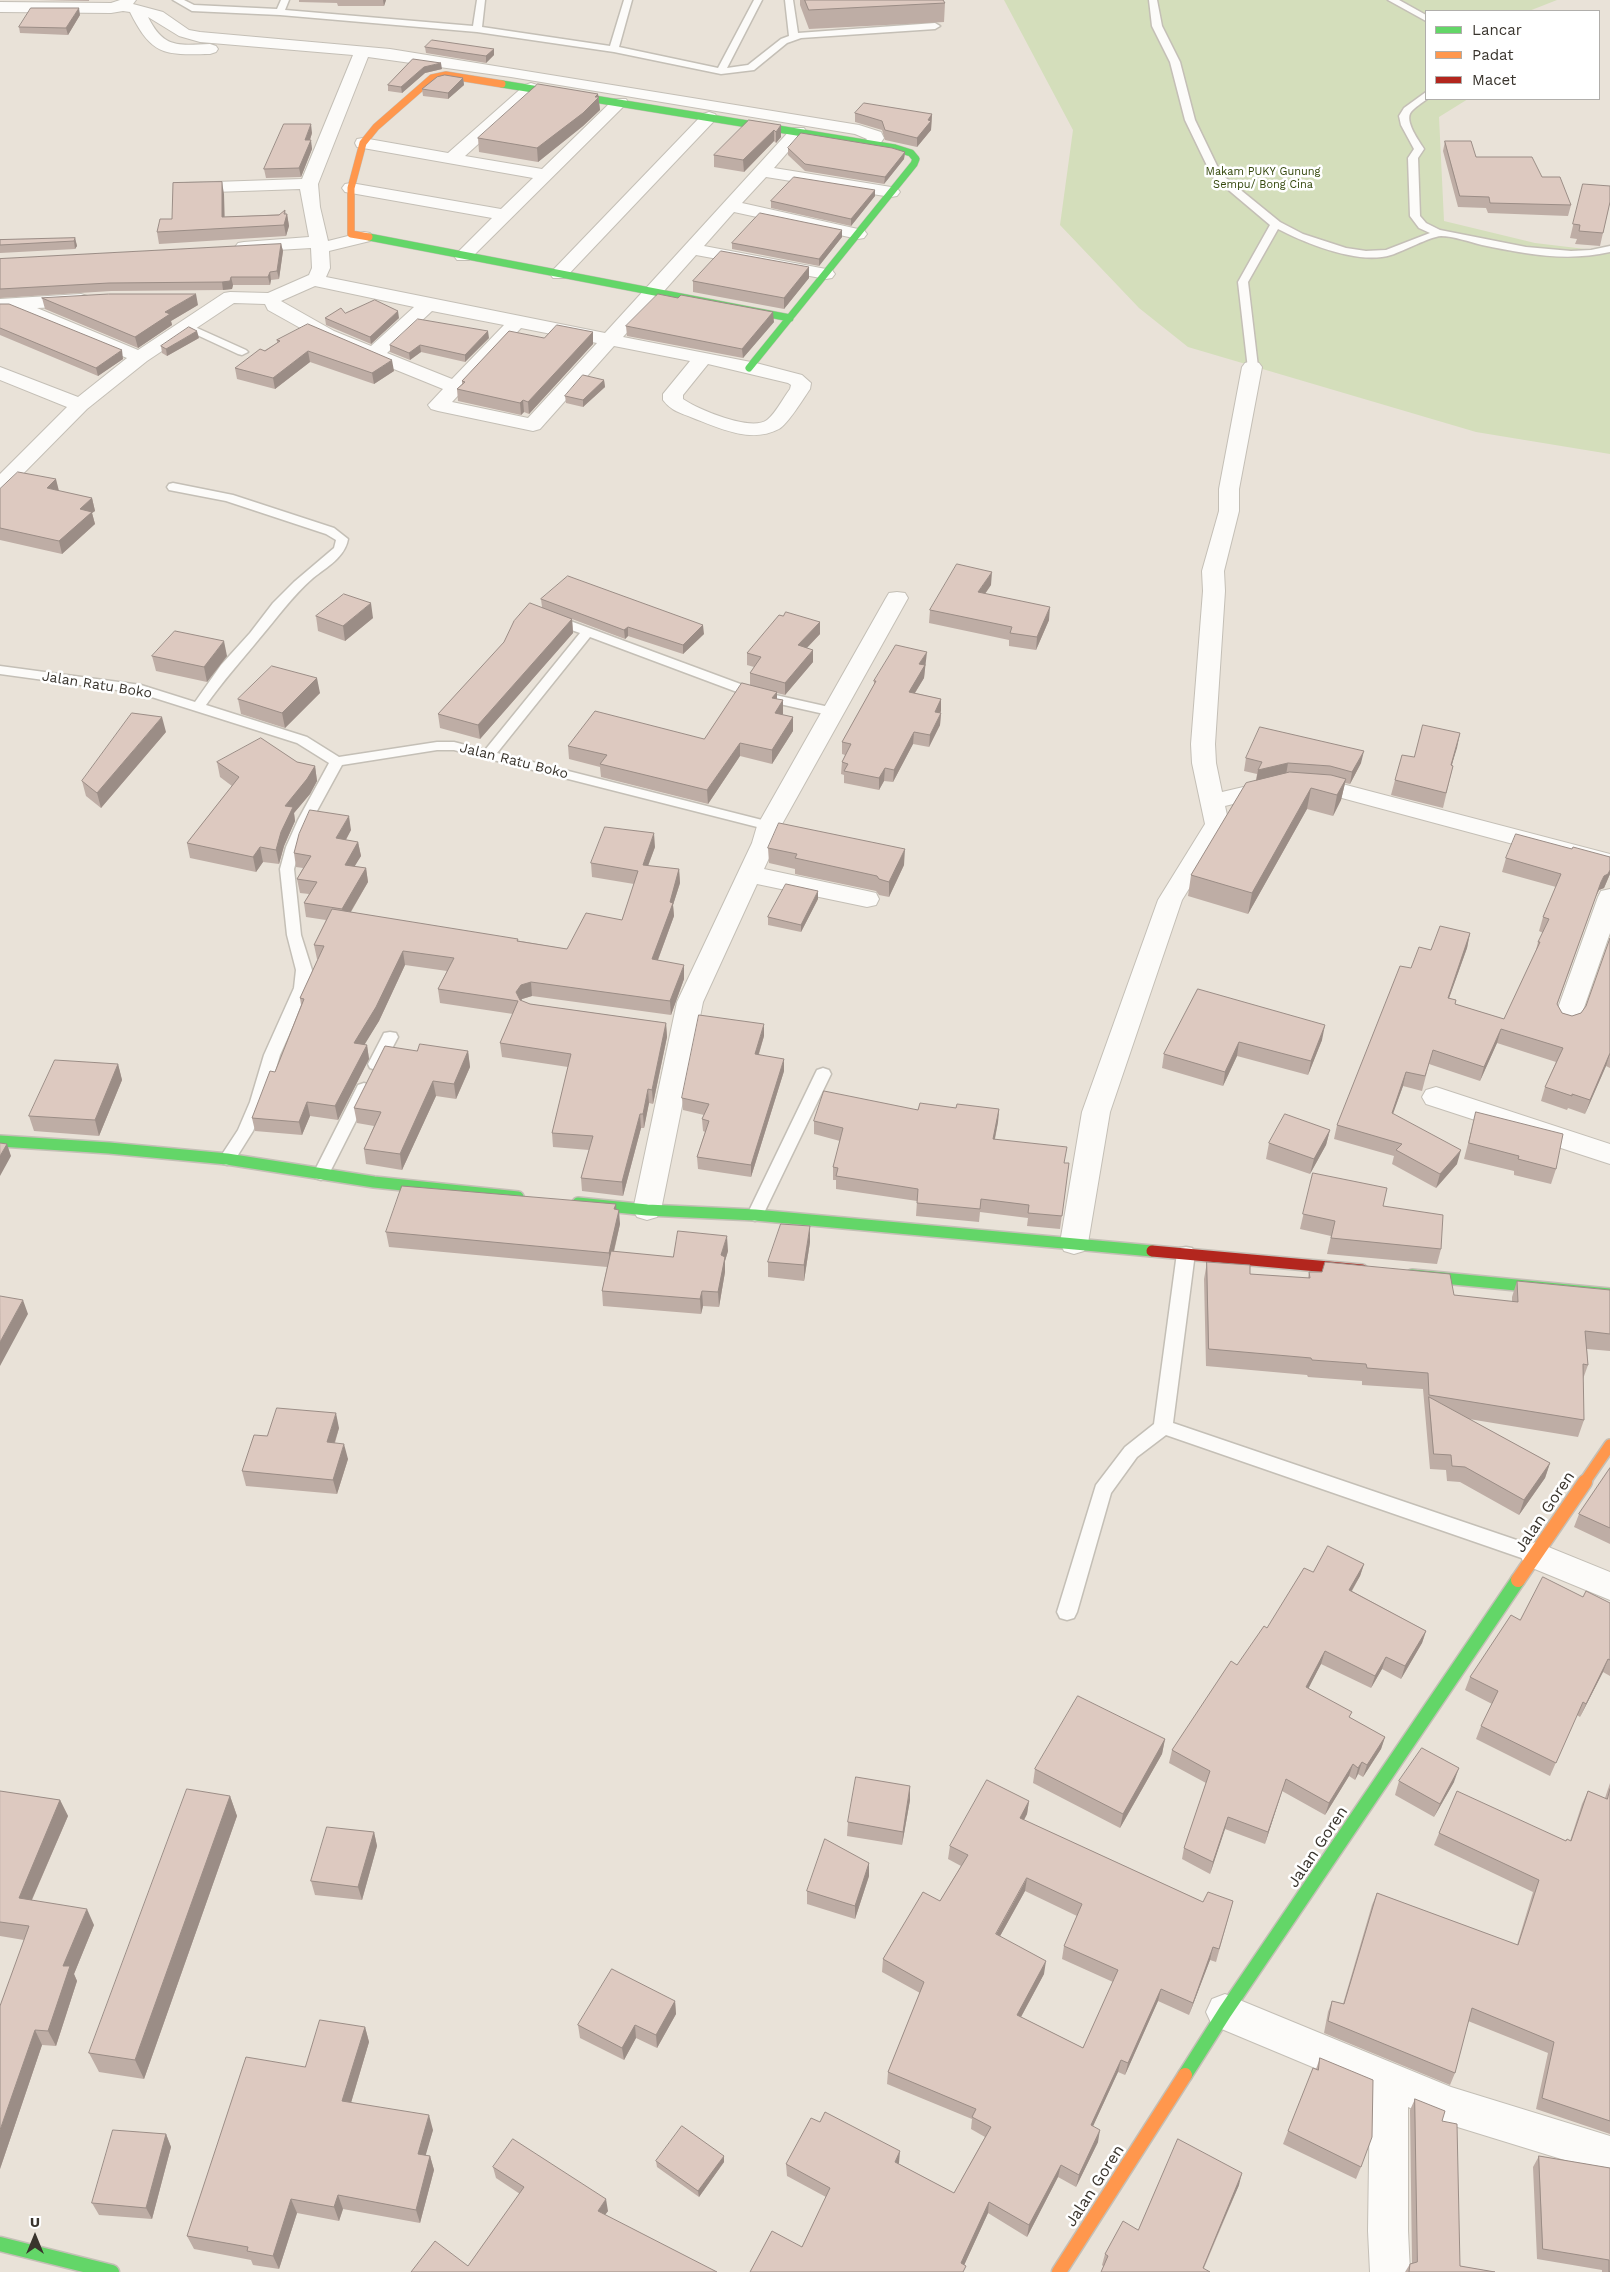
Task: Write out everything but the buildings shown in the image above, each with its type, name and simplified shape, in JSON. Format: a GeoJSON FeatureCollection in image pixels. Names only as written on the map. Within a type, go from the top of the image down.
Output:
{"type":"FeatureCollection","features":[{"type":"Feature","properties":{"kind":"street"},"geometry":{"type":"LineString","coordinates":[[129,5],[151,37],[162,47],[188,49],[302,47]]}},
{"type":"Feature","properties":{"kind":"street"},"geometry":{"type":"LineString","coordinates":[[0,7],[104,9],[129,5],[158,15],[176,28],[192,35],[302,47],[363,51],[511,72],[859,130],[875,136],[876,138],[871,144]]}},
{"type":"Feature","properties":{"kind":"street"},"geometry":{"type":"LineString","coordinates":[[200,298],[271,299],[313,280],[320,273],[319,245],[308,196],[309,184],[363,51]]}},
{"type":"Feature","properties":{"kind":"street"},"geometry":{"type":"LineString","coordinates":[[749,368],[790,318],[826,274],[914,164],[915,157],[905,151],[798,131],[451,76],[437,76],[425,83],[362,143],[351,188],[351,234],[790,318]]}},
{"type":"Feature","properties":{"kind":"street"},"geometry":{"type":"LineString","coordinates":[[451,159],[531,88]]}},
{"type":"Feature","properties":{"kind":"street"},"geometry":{"type":"LineString","coordinates":[[462,256],[620,102]]}},
{"type":"Feature","properties":{"kind":"street"},"geometry":{"type":"LineString","coordinates":[[559,274],[709,117]]}},
{"type":"Feature","properties":{"kind":"street"},"geometry":{"type":"LineString","coordinates":[[517,322],[438,405],[533,425],[798,131]]}},
{"type":"Feature","properties":{"kind":"street"},"geometry":{"type":"LineString","coordinates":[[362,143],[545,175]]}},
{"type":"Feature","properties":{"kind":"street"},"geometry":{"type":"LineString","coordinates":[[762,171],[891,192]]}},
{"type":"Feature","properties":{"kind":"street"},"geometry":{"type":"LineString","coordinates":[[173,188],[309,184]]}},
{"type":"Feature","properties":{"kind":"street"},"geometry":{"type":"LineString","coordinates":[[351,188],[504,216]]}},
{"type":"Feature","properties":{"kind":"street"},"geometry":{"type":"LineString","coordinates":[[730,206],[858,234]]}},
{"type":"Feature","properties":{"kind":"street"},"geometry":{"type":"LineString","coordinates":[[223,248],[319,245],[364,237]]}},
{"type":"Feature","properties":{"kind":"street"},"geometry":{"type":"LineString","coordinates":[[691,249],[826,274]]}},
{"type":"Feature","properties":{"kind":"street"},"geometry":{"type":"LineString","coordinates":[[313,280],[427,305],[749,368],[790,378],[801,383],[795,396],[770,426],[748,429],[734,427],[675,403],[673,394],[702,359]]}},
{"type":"Feature","properties":{"kind":"street"},"geometry":{"type":"LineString","coordinates":[[0,486],[80,405],[140,357],[230,297]]}},
{"type":"Feature","properties":{"kind":"street"},"geometry":{"type":"LineString","coordinates":[[271,299],[275,306],[319,331],[373,355],[455,387]]}},
{"type":"Feature","properties":{"kind":"street"},"geometry":{"type":"LineString","coordinates":[[6,305],[99,303],[68,328]]}},
{"type":"Feature","properties":{"kind":"street"},"geometry":{"type":"LineString","coordinates":[[6,305],[140,357]]}},
{"type":"Feature","properties":{"kind":"street"},"geometry":{"type":"LineString","coordinates":[[373,355],[427,305]]}},
{"type":"Feature","properties":{"kind":"street"},"geometry":{"type":"LineString","coordinates":[[1074,1243],[1096,1112],[1170,900],[1213,834],[1217,824],[1204,763],[1203,744],[1214,592],[1213,571],[1229,511],[1229,489],[1252,367]]}},
{"type":"Feature","properties":{"kind":"street"},"geometry":{"type":"LineString","coordinates":[[0,373],[80,405]]}},
{"type":"Feature","properties":{"kind":"street"},"geometry":{"type":"LineString","coordinates":[[647,1210],[684,1028],[690,1002],[697,984],[764,843],[769,826],[897,598]]}},
{"type":"Feature","properties":{"kind":"street"},"geometry":{"type":"LineString","coordinates":[[1213,802],[1286,784],[1327,787],[1610,862]]}},
{"type":"Feature","properties":{"kind":"street"},"geometry":{"type":"LineString","coordinates":[[749,874],[868,899]]}},
{"type":"Feature","properties":{"kind":"street"},"geometry":{"type":"LineString","coordinates":[[1566,1019],[1610,897]]}},
{"type":"Feature","properties":{"kind":"street"},"geometry":{"type":"LineString","coordinates":[[655,1024],[684,1028]]}},
{"type":"Feature","properties":{"kind":"street"},"geometry":{"type":"LineString","coordinates":[[1436,1097],[1610,1154]]}},
{"type":"Feature","properties":{"kind":"street"},"geometry":{"type":"LineString","coordinates":[[0,1141],[109,1148],[227,1159],[374,1182],[530,1198]]}},
{"type":"Feature","properties":{"kind":"street"},"geometry":{"type":"LineString","coordinates":[[569,1202],[647,1210],[754,1215],[1373,1271]]}},
{"type":"Feature","properties":{"kind":"street"},"geometry":{"type":"LineString","coordinates":[[1403,1274],[1610,1294]]}},
{"type":"Feature","properties":{"kind":"street","name":"Jalan Goren"},"geometry":{"type":"LineString","coordinates":[[1059,2272],[1225,2012],[1610,1445]]}},
{"type":"Feature","properties":{"kind":"street"},"geometry":{"type":"LineString","coordinates":[[1536,1555],[1610,1586]]}},
{"type":"Feature","properties":{"kind":"street"},"geometry":{"type":"LineString","coordinates":[[1225,2012],[1451,2106],[1610,2154]]}},
{"type":"Feature","properties":{"kind":"street"},"geometry":{"type":"LineString","coordinates":[[1389,2080],[1388,2231],[1390,2272]]}},
{"type":"Feature","properties":{"kind":"street"},"geometry":{"type":"LineString","coordinates":[[0,2244],[112,2272]]}},
{"type":"Feature","properties":{"kind":"lane"},"geometry":{"type":"LineString","coordinates":[[177,0],[192,8],[280,12],[477,28],[614,49],[721,71],[751,68],[794,36],[935,26]]}},
{"type":"Feature","properties":{"kind":"lane"},"geometry":{"type":"LineString","coordinates":[[280,12],[285,0]]}},
{"type":"Feature","properties":{"kind":"lane"},"geometry":{"type":"LineString","coordinates":[[477,28],[481,0]]}},
{"type":"Feature","properties":{"kind":"lane"},"geometry":{"type":"LineString","coordinates":[[614,49],[628,0]]}},
{"type":"Feature","properties":{"kind":"lane"},"geometry":{"type":"LineString","coordinates":[[721,71],[758,0]]}},
{"type":"Feature","properties":{"kind":"lane"},"geometry":{"type":"LineString","coordinates":[[789,0],[794,36]]}},
{"type":"Feature","properties":{"kind":"lane"},"geometry":{"type":"LineString","coordinates":[[1153,0],[1157,26],[1175,62],[1190,120],[1217,176],[1276,224],[1299,236],[1344,251],[1366,254],[1387,253],[1440,233]]}},
{"type":"Feature","properties":{"kind":"lane"},"geometry":{"type":"LineString","coordinates":[[1392,0],[1425,17]]}},
{"type":"Feature","properties":{"kind":"lane"},"geometry":{"type":"LineString","coordinates":[[1425,96],[1407,110],[1404,116],[1406,125],[1419,149],[1413,158],[1415,216],[1424,227],[1440,233],[1558,255],[1578,256],[1597,254],[1610,249]]}},
{"type":"Feature","properties":{"kind":"lane"},"geometry":{"type":"LineString","coordinates":[[1252,367],[1243,282],[1276,224]]}},
{"type":"Feature","properties":{"kind":"lane"},"geometry":{"type":"LineString","coordinates":[[186,326],[242,352]]}},
{"type":"Feature","properties":{"kind":"lane"},"geometry":{"type":"LineString","coordinates":[[172,487],[229,498],[330,531],[342,539],[340,549],[298,585],[278,606],[255,636],[226,668],[198,707]]}},
{"type":"Feature","properties":{"kind":"lane"},"geometry":{"type":"LineString","coordinates":[[544,615],[758,695],[833,712]]}},
{"type":"Feature","properties":{"kind":"lane"},"geometry":{"type":"LineString","coordinates":[[488,755],[588,632]]}},
{"type":"Feature","properties":{"kind":"lane","name":"Jalan Ratu Boko"},"geometry":{"type":"LineString","coordinates":[[0,670],[141,689],[302,740],[337,762],[446,745],[769,826]]}},
{"type":"Feature","properties":{"kind":"lane"},"geometry":{"type":"LineString","coordinates":[[227,1159],[245,1131],[258,1102],[272,1055],[302,988],[304,970],[294,935],[287,868],[293,846],[305,820],[337,762]]}},
{"type":"Feature","properties":{"kind":"lane"},"geometry":{"type":"LineString","coordinates":[[321,1174],[390,1037]]}},
{"type":"Feature","properties":{"kind":"lane"},"geometry":{"type":"LineString","coordinates":[[754,1215],[823,1074]]}},
{"type":"Feature","properties":{"kind":"lane"},"geometry":{"type":"LineString","coordinates":[[1068,1612],[1103,1490],[1131,1452],[1163,1427],[1186,1253]]}},
{"type":"Feature","properties":{"kind":"lane"},"geometry":{"type":"LineString","coordinates":[[1163,1427],[1536,1555]]}},
{"type":"Feature","properties":{"kind":"green space","name":"Makam PUKY Gunung Sempu/ Bong Cina"},"geometry":{"type":"Polygon","coordinates":[[[1004,0],[1557,0],[1532,10],[1425,10],[1425,100],[1466,100],[1439,117],[1444,221],[1535,243],[1610,252],[1610,454],[1476,432],[1188,347],[1139,308],[1060,225],[1073,130],[1004,0]]]}},
{"type":"Feature","properties":{"kind":"traffic: fast"},"geometry":{"type":"LineString","coordinates":[[502,84],[895,148],[911,153],[916,159],[914,164],[749,368]]}},
{"type":"Feature","properties":{"kind":"traffic: fast"},"geometry":{"type":"LineString","coordinates":[[369,237],[790,318]]}},
{"type":"Feature","properties":{"kind":"traffic: fast"},"geometry":{"type":"LineString","coordinates":[[0,1141],[109,1148],[227,1159],[374,1182],[518,1197]]}},
{"type":"Feature","properties":{"kind":"traffic: fast"},"geometry":{"type":"LineString","coordinates":[[578,1203],[647,1210],[755,1215],[1152,1251]]}},
{"type":"Feature","properties":{"kind":"traffic: fast"},"geometry":{"type":"LineString","coordinates":[[1412,1275],[1610,1294]]}},
{"type":"Feature","properties":{"kind":"traffic: fast"},"geometry":{"type":"LineString","coordinates":[[1185,2075],[1225,2012],[1518,1580]]}},
{"type":"Feature","properties":{"kind":"traffic: fast"},"geometry":{"type":"LineString","coordinates":[[0,2244],[112,2272]]}},
{"type":"Feature","properties":{"kind":"traffic: slow"},"geometry":{"type":"LineString","coordinates":[[369,237],[351,234],[351,188],[363,143],[376,127],[432,78],[446,75],[502,84]]}},
{"type":"Feature","properties":{"kind":"traffic: slow"},"geometry":{"type":"LineString","coordinates":[[1518,1580],[1610,1445]]}},
{"type":"Feature","properties":{"kind":"traffic: slow"},"geometry":{"type":"LineString","coordinates":[[1059,2272],[1185,2075]]}},
{"type":"Feature","properties":{"kind":"traffic: jam"},"geometry":{"type":"LineString","coordinates":[[1152,1251],[1362,1270]]}}]}
